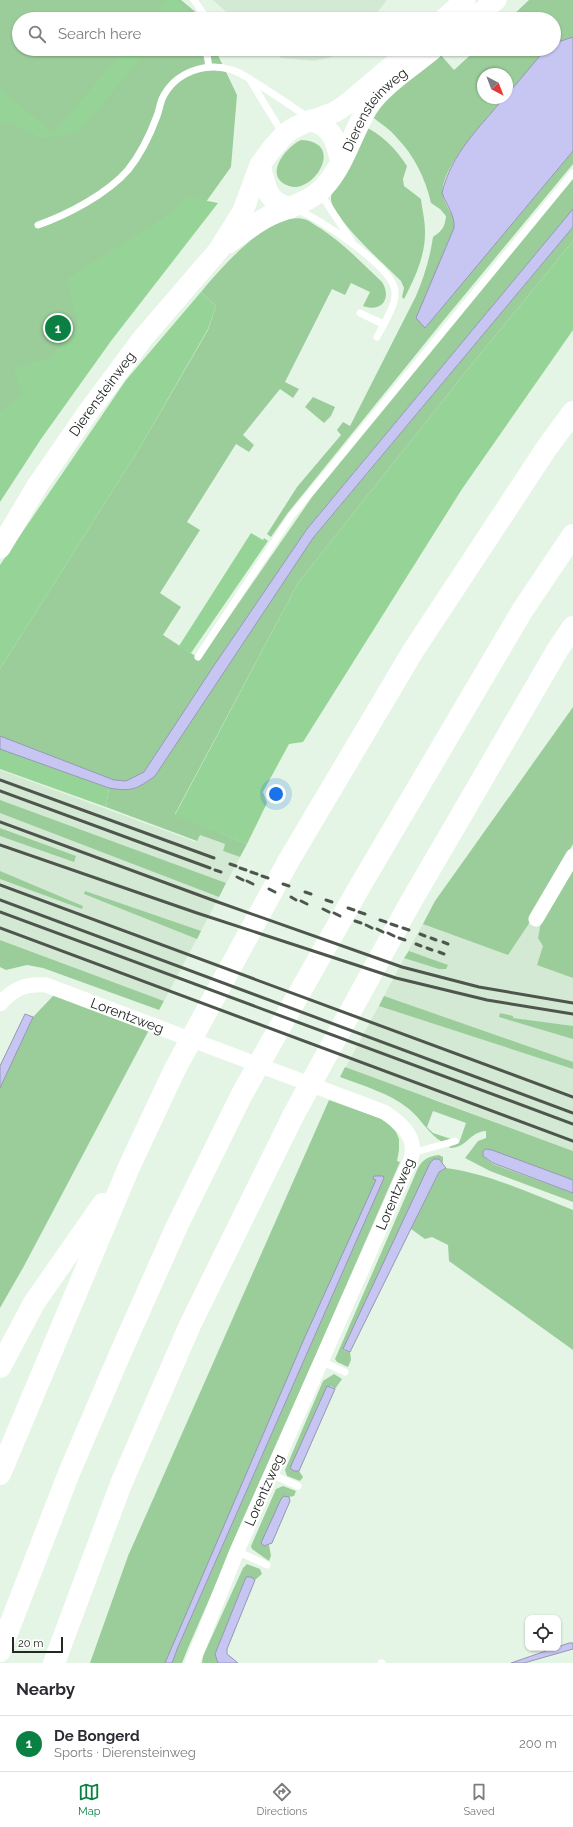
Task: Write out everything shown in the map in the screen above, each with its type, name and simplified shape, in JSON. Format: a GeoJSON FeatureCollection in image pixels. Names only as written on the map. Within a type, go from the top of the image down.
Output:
{"type":"FeatureCollection","features":[{"type":"Feature","properties":{"kind":"highway"},"geometry":{"type":"LineString","coordinates":[[0,1474],[129,1167],[175,1069],[289,860],[413,651],[546,448],[573,412]]}},
{"type":"Feature","properties":{"kind":"highway"},"geometry":{"type":"LineString","coordinates":[[0,1651],[69,1473],[117,1361],[177,1226],[242,1094],[360,886],[522,611],[573,535]]}},
{"type":"Feature","properties":{"kind":"highway"},"geometry":{"type":"LineString","coordinates":[[54,1663],[121,1484],[187,1333],[294,1114],[409,905],[554,656],[573,628]]}},
{"type":"Feature","properties":{"kind":"highway"},"geometry":{"type":"LineString","coordinates":[[0,1367],[34,1303],[129,1167]]}},
{"type":"Feature","properties":{"kind":"highway"},"geometry":{"type":"LineString","coordinates":[[59,1663],[70,1621]]}},
{"type":"Feature","properties":{"kind":"main road"},"geometry":{"type":"LineString","coordinates":[[452,12],[465,0]]}},
{"type":"Feature","properties":{"kind":"main road"},"geometry":{"type":"LineString","coordinates":[[481,12],[496,0]]}},
{"type":"Feature","properties":{"kind":"main road","name":"Dierensteinweg"},"geometry":{"type":"LineString","coordinates":[[311,120],[331,113],[347,104],[404,56]]}},
{"type":"Feature","properties":{"kind":"main road","name":"Dierensteinweg"},"geometry":{"type":"LineString","coordinates":[[341,162],[355,129],[369,105],[383,90],[424,56]]}},
{"type":"Feature","properties":{"kind":"main road"},"geometry":{"type":"LineString","coordinates":[[311,120],[323,125],[334,136],[341,162],[333,176],[319,191],[290,208],[279,204],[270,196],[265,187],[260,166],[284,135],[311,120]]}},
{"type":"Feature","properties":{"kind":"main road","name":"Dierensteinweg"},"geometry":{"type":"LineString","coordinates":[[0,548],[37,486],[88,412],[144,338],[218,251],[243,211],[260,166]]}},
{"type":"Feature","properties":{"kind":"main road","name":"Dierensteinweg"},"geometry":{"type":"LineString","coordinates":[[218,251],[271,215],[290,208]]}},
{"type":"Feature","properties":{"kind":"street"},"geometry":{"type":"LineString","coordinates":[[536,919],[573,856]]}},
{"type":"Feature","properties":{"kind":"street","name":"Lorentzweg"},"geometry":{"type":"LineString","coordinates":[[0,1004],[12,992],[28,985],[46,985],[64,991],[384,1112],[396,1119],[406,1129],[412,1142],[412,1153],[405,1172],[237,1551],[192,1663]]}},
{"type":"Feature","properties":{"kind":"lane"},"geometry":{"type":"LineString","coordinates":[[194,0],[202,12]]}},
{"type":"Feature","properties":{"kind":"lane"},"geometry":{"type":"LineString","coordinates":[[207,56],[209,67]]}},
{"type":"Feature","properties":{"kind":"lane"},"geometry":{"type":"LineString","coordinates":[[38,225],[56,218],[101,193],[117,181],[129,168],[149,135],[162,99],[171,85],[179,77],[191,71],[209,67],[232,70],[284,100],[311,120]]}},
{"type":"Feature","properties":{"kind":"lane"},"geometry":{"type":"LineString","coordinates":[[248,78],[284,135]]}},
{"type":"Feature","properties":{"kind":"lane"},"geometry":{"type":"LineString","coordinates":[[198,657],[292,515],[573,173]]}},
{"type":"Feature","properties":{"kind":"lane"},"geometry":{"type":"LineString","coordinates":[[319,191],[353,243]]}},
{"type":"Feature","properties":{"kind":"lane"},"geometry":{"type":"LineString","coordinates":[[290,208],[309,214],[353,243],[393,283],[395,298],[377,337]]}},
{"type":"Feature","properties":{"kind":"lane"},"geometry":{"type":"LineString","coordinates":[[360,313],[383,324]]}},
{"type":"Feature","properties":{"kind":"lane"},"geometry":{"type":"LineString","coordinates":[[412,1153],[455,1141]]}},
{"type":"Feature","properties":{"kind":"lane"},"geometry":{"type":"LineString","coordinates":[[321,1361],[345,1372]]}},
{"type":"Feature","properties":{"kind":"lane"},"geometry":{"type":"LineString","coordinates":[[271,1474],[298,1486]]}},
{"type":"Feature","properties":{"kind":"lane"},"geometry":{"type":"LineString","coordinates":[[237,1551],[267,1565]]}},
{"type":"Feature","properties":{"kind":"shaded area"},"geometry":{"type":"Polygon","coordinates":[[[213,0],[387,0],[378,12],[226,12],[213,0]]]}},
{"type":"Feature","properties":{"kind":"shaded area"},"geometry":{"type":"Polygon","coordinates":[[[278,56],[332,56],[315,61],[282,58],[278,56]]]}},
{"type":"Feature","properties":{"kind":"shaded area"},"geometry":{"type":"Polygon","coordinates":[[[0,770],[196,842],[200,835],[225,844],[223,851],[240,857],[164,1001],[0,940],[0,770]]]}},
{"type":"Feature","properties":{"kind":"shaded area"},"geometry":{"type":"Polygon","coordinates":[[[435,901],[532,915],[573,934],[573,1151],[434,1099],[341,1076],[435,901]]]}},
{"type":"Feature","properties":{"kind":"green space"},"geometry":{"type":"Polygon","coordinates":[[[0,0],[181,0],[196,12],[12,12],[12,56],[218,56],[237,95],[231,167],[0,489],[0,0]]]}},
{"type":"Feature","properties":{"kind":"green space"},"geometry":{"type":"Polygon","coordinates":[[[164,0],[176,0],[190,12],[157,12],[165,2],[164,0]]]}},
{"type":"Feature","properties":{"kind":"green space"},"geometry":{"type":"Polygon","coordinates":[[[529,0],[573,0],[573,37],[561,41],[561,12],[516,12],[529,0]]]}},
{"type":"Feature","properties":{"kind":"green space"},"geometry":{"type":"Polygon","coordinates":[[[119,56],[143,56],[81,129],[63,135],[41,138],[26,130],[0,121],[0,89],[53,133],[119,56]]]}},
{"type":"Feature","properties":{"kind":"green space"},"geometry":{"type":"Polygon","coordinates":[[[435,56],[442,56],[454,70],[469,56],[541,56],[513,88],[513,68],[477,68],[477,104],[499,104],[456,158],[444,183],[444,199],[454,219],[454,228],[440,263],[425,328],[573,151],[573,164],[443,321],[287,514],[271,537],[267,534],[297,487],[341,435],[337,430],[343,422],[350,426],[416,296],[422,282],[433,237],[441,231],[444,226],[446,216],[440,209],[431,203],[423,177],[409,152],[385,126],[371,116],[378,105],[435,56]]]}},
{"type":"Feature","properties":{"kind":"green space"},"geometry":{"type":"Polygon","coordinates":[[[363,126],[376,133],[398,154],[407,166],[403,179],[404,186],[421,199],[425,226],[424,248],[416,274],[404,299],[402,297],[404,288],[401,281],[349,229],[333,207],[331,199],[339,174],[363,126]]]}},
{"type":"Feature","properties":{"kind":"green space"},"geometry":{"type":"Polygon","coordinates":[[[301,140],[315,143],[322,149],[324,158],[321,167],[315,176],[307,183],[298,187],[289,186],[281,181],[277,176],[277,169],[283,155],[301,140]]]}},
{"type":"Feature","properties":{"kind":"green space"},"geometry":{"type":"Polygon","coordinates":[[[573,179],[573,209],[307,529],[144,772],[126,781],[114,780],[0,736],[0,669],[139,449],[208,330],[216,306],[201,292],[234,255],[264,231],[279,222],[294,218],[307,220],[337,240],[382,282],[386,293],[383,303],[380,306],[370,308],[363,306],[370,292],[351,283],[345,295],[332,289],[285,382],[299,389],[293,398],[280,389],[243,435],[254,445],[249,452],[236,444],[187,522],[200,530],[160,593],[181,607],[163,635],[200,659],[312,497],[573,179]]]}},
{"type":"Feature","properties":{"kind":"green space"},"geometry":{"type":"Polygon","coordinates":[[[188,197],[218,203],[111,341],[41,439],[0,502],[0,411],[21,395],[14,368],[49,359],[79,325],[67,279],[169,214],[188,197]]]}},
{"type":"Feature","properties":{"kind":"green space"},"geometry":{"type":"Polygon","coordinates":[[[573,227],[573,241],[472,364],[298,583],[175,814],[247,844],[240,857],[223,851],[225,844],[200,835],[197,841],[106,807],[109,788],[123,790],[139,787],[155,776],[313,538],[573,227]]]}},
{"type":"Feature","properties":{"kind":"green space"},"geometry":{"type":"Polygon","coordinates":[[[573,241],[573,330],[462,489],[303,742],[289,744],[263,792],[267,803],[247,844],[175,815],[298,583],[472,364],[573,241]]]}},
{"type":"Feature","properties":{"kind":"green space"},"geometry":{"type":"Polygon","coordinates":[[[201,292],[216,306],[208,329],[139,449],[0,669],[0,565],[126,380],[201,292]]]}},
{"type":"Feature","properties":{"kind":"green space"},"geometry":{"type":"Polygon","coordinates":[[[313,397],[335,407],[331,416],[324,423],[305,407],[313,397]]]}},
{"type":"Feature","properties":{"kind":"green space"},"geometry":{"type":"Polygon","coordinates":[[[251,533],[263,540],[264,538],[268,541],[191,653],[179,646],[251,533]]]}},
{"type":"Feature","properties":{"kind":"green space"},"geometry":{"type":"Polygon","coordinates":[[[573,707],[573,844],[537,906],[528,925],[508,955],[423,924],[435,901],[573,707]]]}},
{"type":"Feature","properties":{"kind":"green space"},"geometry":{"type":"Polygon","coordinates":[[[0,749],[109,788],[106,807],[0,769],[0,749]]]}},
{"type":"Feature","properties":{"kind":"green space"},"geometry":{"type":"Polygon","coordinates":[[[0,800],[226,883],[219,897],[0,813],[0,800]]]}},
{"type":"Feature","properties":{"kind":"green space"},"geometry":{"type":"Polygon","coordinates":[[[0,828],[76,856],[74,862],[0,836],[0,828]]]}},
{"type":"Feature","properties":{"kind":"green space"},"geometry":{"type":"Polygon","coordinates":[[[573,867],[573,978],[537,965],[543,946],[538,938],[541,922],[573,867]]]}},
{"type":"Feature","properties":{"kind":"green space"},"geometry":{"type":"Polygon","coordinates":[[[0,871],[83,906],[82,909],[0,879],[0,871]]]}},
{"type":"Feature","properties":{"kind":"green space"},"geometry":{"type":"Polygon","coordinates":[[[85,891],[201,931],[197,939],[84,894],[85,891]]]}},
{"type":"Feature","properties":{"kind":"green space"},"geometry":{"type":"Polygon","coordinates":[[[0,940],[164,1001],[159,1010],[43,968],[27,965],[6,970],[0,967],[0,940]]]}},
{"type":"Feature","properties":{"kind":"green space"},"geometry":{"type":"Polygon","coordinates":[[[409,951],[448,965],[446,969],[439,969],[404,958],[409,951]]]}},
{"type":"Feature","properties":{"kind":"green space"},"geometry":{"type":"Polygon","coordinates":[[[54,995],[149,1030],[24,1266],[0,1308],[0,1088],[33,1017],[54,995]]]}},
{"type":"Feature","properties":{"kind":"green space"},"geometry":{"type":"Polygon","coordinates":[[[384,996],[573,1062],[573,1069],[379,1006],[384,996]]]}},
{"type":"Feature","properties":{"kind":"green space"},"geometry":{"type":"Polygon","coordinates":[[[500,1013],[513,1016],[513,1018],[573,1026],[573,1039],[499,1017],[500,1013]]]}},
{"type":"Feature","properties":{"kind":"green space"},"geometry":{"type":"Polygon","coordinates":[[[345,1067],[573,1151],[573,1180],[492,1150],[483,1156],[493,1164],[573,1193],[573,1202],[490,1171],[465,1158],[478,1141],[486,1138],[486,1131],[476,1134],[456,1147],[450,1148],[449,1147],[459,1143],[466,1123],[433,1111],[427,1127],[433,1133],[451,1139],[442,1142],[402,1103],[376,1090],[340,1077],[345,1067]]]}},
{"type":"Feature","properties":{"kind":"green space"},"geometry":{"type":"Polygon","coordinates":[[[329,1100],[385,1120],[396,1132],[399,1139],[397,1161],[400,1162],[182,1663],[172,1663],[384,1178],[374,1176],[373,1179],[376,1180],[165,1663],[90,1663],[128,1556],[329,1100]]]}},
{"type":"Feature","properties":{"kind":"green space"},"geometry":{"type":"Polygon","coordinates":[[[439,1155],[443,1157],[443,1163],[439,1159],[343,1350],[350,1352],[351,1360],[348,1367],[337,1362],[335,1359],[418,1168],[427,1158],[439,1155]]]}},
{"type":"Feature","properties":{"kind":"green space"},"geometry":{"type":"Polygon","coordinates":[[[446,1168],[495,1180],[573,1210],[573,1350],[449,1261],[448,1245],[432,1237],[425,1239],[411,1229],[439,1172],[446,1168]]]}},
{"type":"Feature","properties":{"kind":"green space"},"geometry":{"type":"Polygon","coordinates":[[[334,1374],[342,1379],[335,1389],[331,1386],[294,1471],[299,1471],[303,1477],[300,1481],[287,1476],[285,1470],[323,1381],[334,1374]]]}},
{"type":"Feature","properties":{"kind":"green space"},"geometry":{"type":"Polygon","coordinates":[[[283,1486],[296,1491],[294,1496],[284,1496],[264,1546],[269,1545],[271,1556],[269,1561],[252,1549],[251,1546],[276,1489],[283,1486]]]}},
{"type":"Feature","properties":{"kind":"green space"},"geometry":{"type":"Polygon","coordinates":[[[247,1564],[260,1569],[262,1574],[255,1580],[251,1577],[246,1577],[215,1654],[218,1663],[202,1663],[203,1656],[243,1568],[247,1564]]]}},
{"type":"Feature","properties":{"kind":"water"},"geometry":{"type":"Polygon","coordinates":[[[573,37],[573,151],[425,328],[416,318],[454,228],[452,215],[442,193],[452,166],[467,142],[499,104],[513,104],[513,88],[540,56],[561,56],[561,41],[573,37]]]}},
{"type":"Feature","properties":{"kind":"water"},"geometry":{"type":"Polygon","coordinates":[[[573,209],[573,227],[313,538],[155,776],[139,787],[123,790],[109,788],[0,749],[0,736],[114,780],[126,781],[144,772],[307,529],[573,209]]]}},
{"type":"Feature","properties":{"kind":"water"},"geometry":{"type":"Polygon","coordinates":[[[25,1014],[33,1017],[0,1088],[0,1066],[25,1014]]]}},
{"type":"Feature","properties":{"kind":"water"},"geometry":{"type":"Polygon","coordinates":[[[486,1149],[573,1180],[573,1193],[493,1163],[483,1156],[483,1151],[486,1149]]]}},
{"type":"Feature","properties":{"kind":"water"},"geometry":{"type":"Polygon","coordinates":[[[434,1159],[439,1159],[446,1168],[439,1172],[350,1352],[343,1349],[430,1163],[434,1159]]]}},
{"type":"Feature","properties":{"kind":"water"},"geometry":{"type":"Polygon","coordinates":[[[374,1176],[383,1176],[384,1178],[172,1663],[165,1663],[304,1339],[376,1180],[373,1179],[374,1176]]]}},
{"type":"Feature","properties":{"kind":"water"},"geometry":{"type":"Polygon","coordinates":[[[327,1386],[335,1389],[299,1471],[294,1471],[290,1468],[327,1386]]]}},
{"type":"Feature","properties":{"kind":"water"},"geometry":{"type":"Polygon","coordinates":[[[284,1496],[289,1497],[290,1501],[272,1543],[264,1546],[261,1543],[281,1499],[284,1496]]]}},
{"type":"Feature","properties":{"kind":"water"},"geometry":{"type":"Polygon","coordinates":[[[246,1577],[251,1577],[255,1580],[227,1649],[227,1654],[238,1663],[218,1663],[215,1654],[246,1577]]]}},
{"type":"Feature","properties":{"kind":"water"},"geometry":{"type":"Polygon","coordinates":[[[573,1643],[573,1649],[524,1663],[511,1663],[546,1651],[561,1651],[561,1646],[573,1643]]]}},
{"type":"Feature","properties":{"kind":"railway"},"geometry":{"type":"LineString","coordinates":[[0,780],[214,858]]}},
{"type":"Feature","properties":{"kind":"railway"},"geometry":{"type":"LineString","coordinates":[[0,791],[210,868]]}},
{"type":"Feature","properties":{"kind":"railway"},"geometry":{"type":"LineString","coordinates":[[0,822],[215,901],[402,967],[479,987],[573,1003]]}},
{"type":"Feature","properties":{"kind":"railway"},"geometry":{"type":"LineString","coordinates":[[0,845],[197,913],[396,978],[487,1000],[573,1014]]}},
{"type":"Feature","properties":{"kind":"railway"},"geometry":{"type":"LineString","coordinates":[[230,864],[236,866]]}},
{"type":"Feature","properties":{"kind":"railway"},"geometry":{"type":"LineString","coordinates":[[240,868],[246,870]]}},
{"type":"Feature","properties":{"kind":"railway"},"geometry":{"type":"LineString","coordinates":[[215,870],[221,872]]}},
{"type":"Feature","properties":{"kind":"railway"},"geometry":{"type":"LineString","coordinates":[[251,872],[257,874]]}},
{"type":"Feature","properties":{"kind":"railway"},"geometry":{"type":"LineString","coordinates":[[262,876],[268,878]]}},
{"type":"Feature","properties":{"kind":"railway"},"geometry":{"type":"LineString","coordinates":[[237,877],[243,880]]}},
{"type":"Feature","properties":{"kind":"railway"},"geometry":{"type":"LineString","coordinates":[[247,881],[253,884]]}},
{"type":"Feature","properties":{"kind":"railway"},"geometry":{"type":"LineString","coordinates":[[283,884],[289,886]]}},
{"type":"Feature","properties":{"kind":"railway"},"geometry":{"type":"LineString","coordinates":[[0,885],[573,1097]]}},
{"type":"Feature","properties":{"kind":"railway"},"geometry":{"type":"LineString","coordinates":[[269,889],[275,892]]}},
{"type":"Feature","properties":{"kind":"railway"},"geometry":{"type":"LineString","coordinates":[[305,892],[311,894]]}},
{"type":"Feature","properties":{"kind":"railway"},"geometry":{"type":"LineString","coordinates":[[291,897],[296,900]]}},
{"type":"Feature","properties":{"kind":"railway"},"geometry":{"type":"LineString","coordinates":[[0,900],[573,1113]]}},
{"type":"Feature","properties":{"kind":"railway"},"geometry":{"type":"LineString","coordinates":[[326,900],[332,902]]}},
{"type":"Feature","properties":{"kind":"railway"},"geometry":{"type":"LineString","coordinates":[[301,901],[307,904]]}},
{"type":"Feature","properties":{"kind":"railway"},"geometry":{"type":"LineString","coordinates":[[348,908],[354,910]]}},
{"type":"Feature","properties":{"kind":"railway"},"geometry":{"type":"LineString","coordinates":[[323,909],[329,912]]}},
{"type":"Feature","properties":{"kind":"railway"},"geometry":{"type":"LineString","coordinates":[[0,912],[573,1124]]}},
{"type":"Feature","properties":{"kind":"railway"},"geometry":{"type":"LineString","coordinates":[[359,912],[365,914]]}},
{"type":"Feature","properties":{"kind":"railway"},"geometry":{"type":"LineString","coordinates":[[334,913],[340,916]]}},
{"type":"Feature","properties":{"kind":"railway"},"geometry":{"type":"LineString","coordinates":[[380,920],[386,922]]}},
{"type":"Feature","properties":{"kind":"railway"},"geometry":{"type":"LineString","coordinates":[[355,921],[361,923]]}},
{"type":"Feature","properties":{"kind":"railway"},"geometry":{"type":"LineString","coordinates":[[391,924],[397,926]]}},
{"type":"Feature","properties":{"kind":"railway"},"geometry":{"type":"LineString","coordinates":[[366,925],[372,928]]}},
{"type":"Feature","properties":{"kind":"railway"},"geometry":{"type":"LineString","coordinates":[[0,928],[573,1141]]}},
{"type":"Feature","properties":{"kind":"railway"},"geometry":{"type":"LineString","coordinates":[[403,928],[409,930]]}},
{"type":"Feature","properties":{"kind":"railway"},"geometry":{"type":"LineString","coordinates":[[377,929],[383,932]]}},
{"type":"Feature","properties":{"kind":"railway"},"geometry":{"type":"LineString","coordinates":[[388,933],[394,936]]}},
{"type":"Feature","properties":{"kind":"railway"},"geometry":{"type":"LineString","coordinates":[[420,934],[425,936]]}},
{"type":"Feature","properties":{"kind":"railway"},"geometry":{"type":"LineString","coordinates":[[399,938],[405,940]]}},
{"type":"Feature","properties":{"kind":"railway"},"geometry":{"type":"LineString","coordinates":[[431,938],[436,940]]}},
{"type":"Feature","properties":{"kind":"railway"},"geometry":{"type":"LineString","coordinates":[[443,942],[448,944]]}},
{"type":"Feature","properties":{"kind":"railway"},"geometry":{"type":"LineString","coordinates":[[416,944],[421,946]]}},
{"type":"Feature","properties":{"kind":"railway"},"geometry":{"type":"LineString","coordinates":[[427,948],[432,950]]}},
{"type":"Feature","properties":{"kind":"railway"},"geometry":{"type":"LineString","coordinates":[[439,952],[444,954]]}},
{"type":"Feature","properties":{"kind":"place","name":"De Bongerd"},"geometry":{"type":"Point","coordinates":[58,328]}}]}
